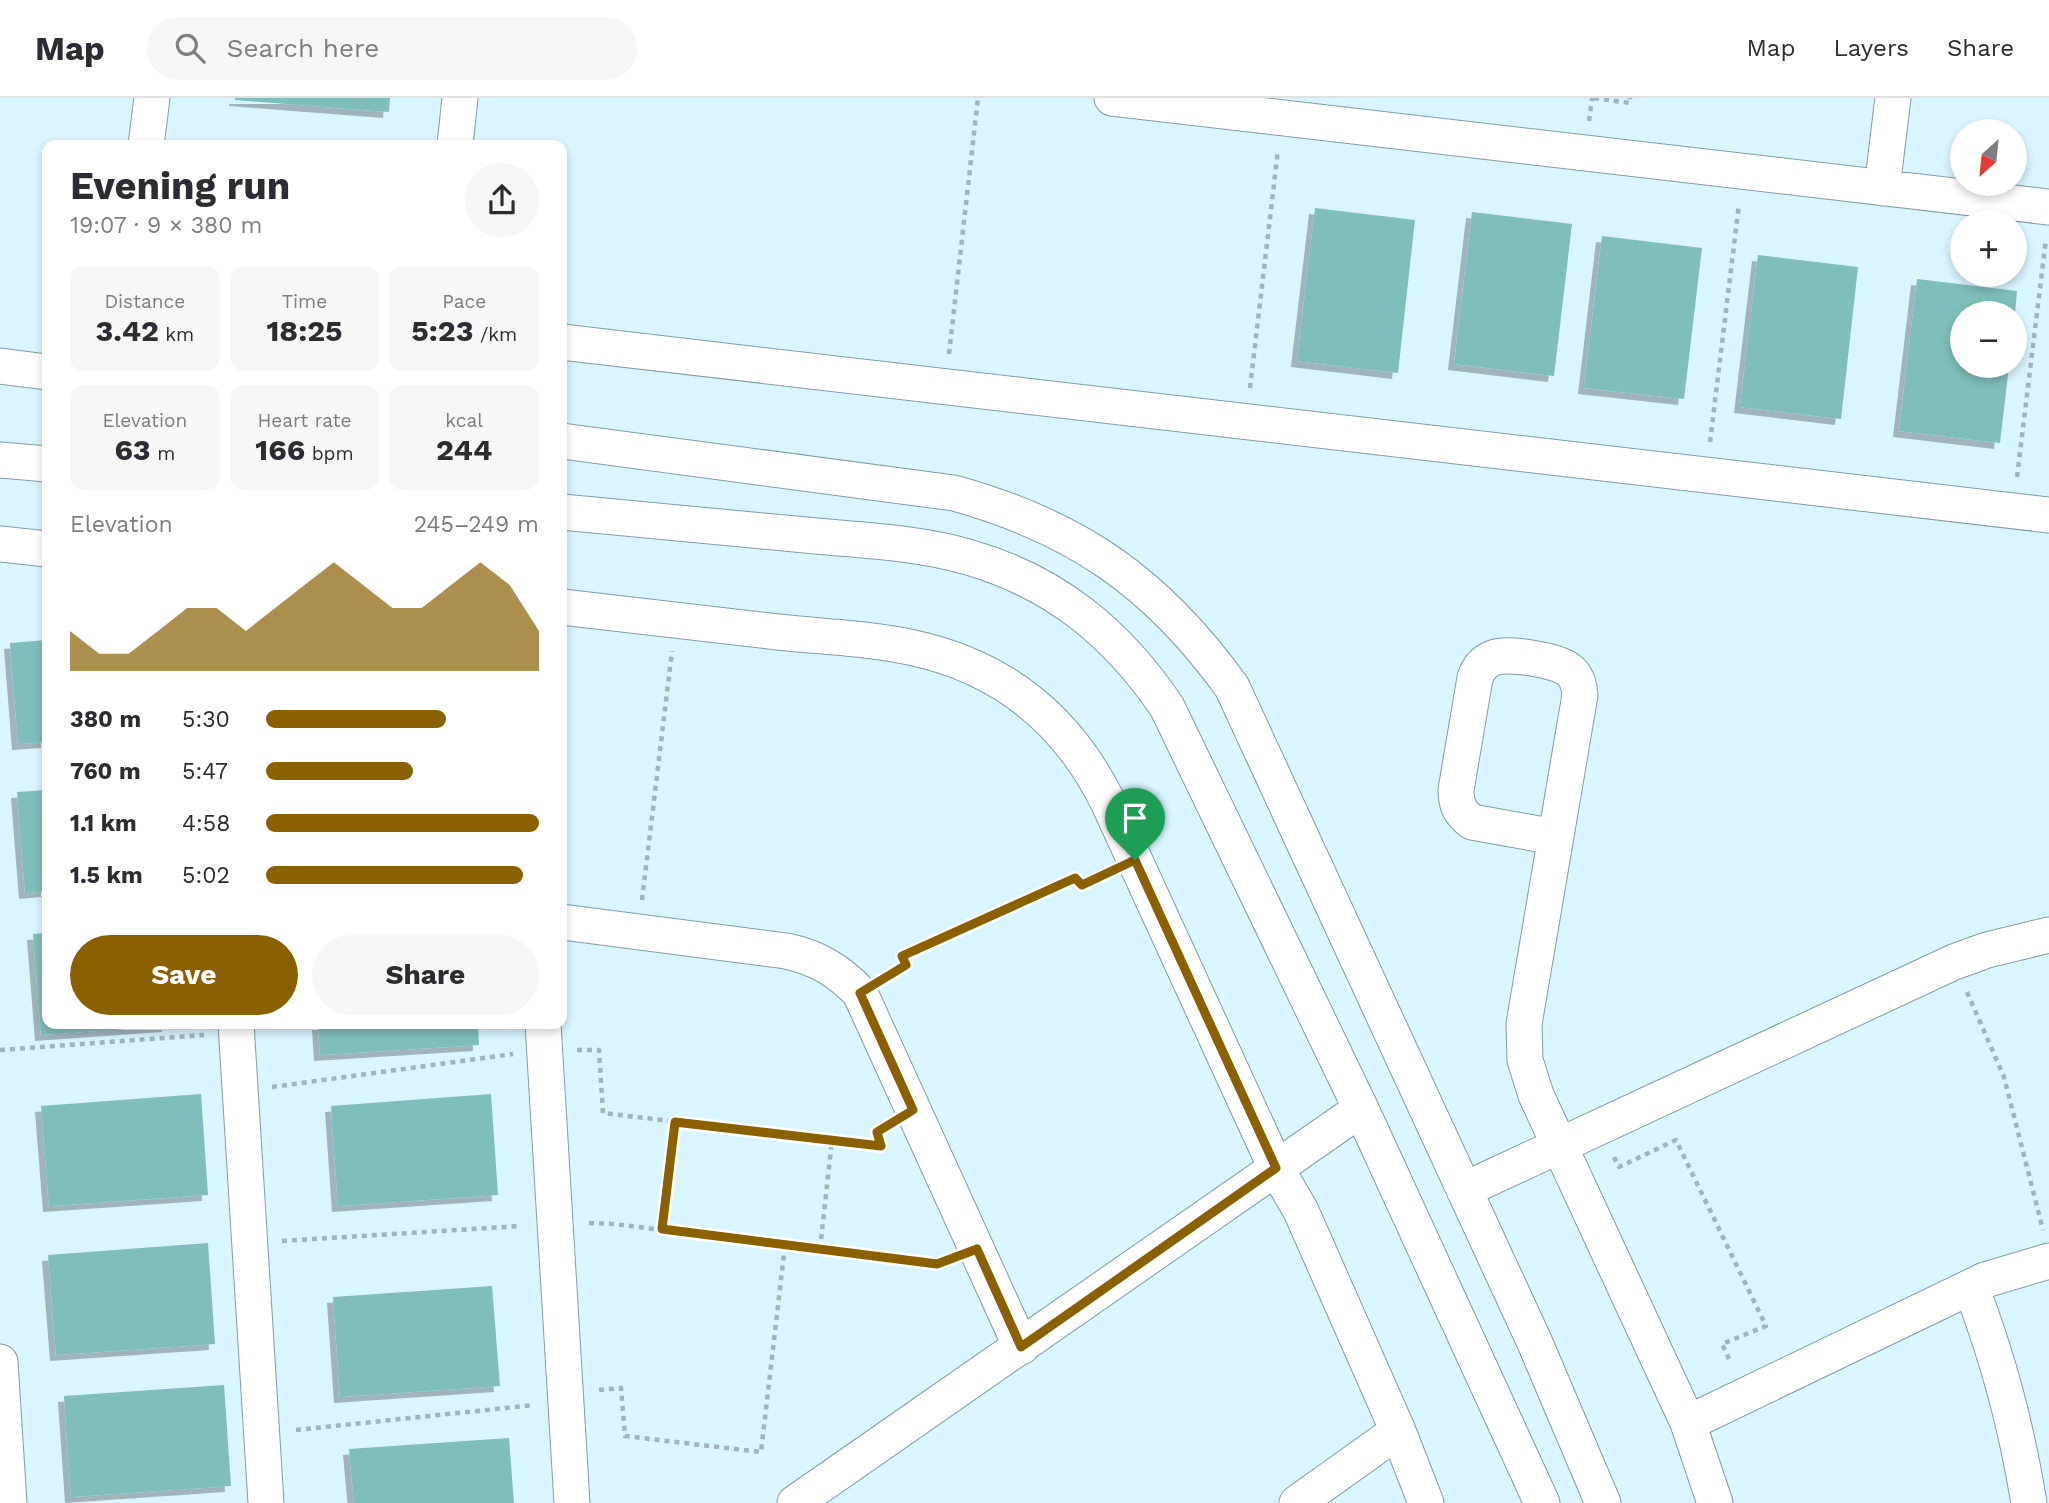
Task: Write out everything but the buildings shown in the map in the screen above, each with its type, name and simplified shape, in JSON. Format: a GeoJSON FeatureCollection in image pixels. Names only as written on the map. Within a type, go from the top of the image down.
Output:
{"type":"FeatureCollection","features":[{"type":"Feature","properties":{"kind":"street"},"geometry":{"type":"LineString","coordinates":[[147,140],[152,98]]}},
{"type":"Feature","properties":{"kind":"street"},"geometry":{"type":"LineString","coordinates":[[456,140],[460,98]]}},
{"type":"Feature","properties":{"kind":"street"},"geometry":{"type":"LineString","coordinates":[[1112,98],[1186,102],[1282,118],[1882,188],[2048,219]]}},
{"type":"Feature","properties":{"kind":"street"},"geometry":{"type":"LineString","coordinates":[[1882,188],[1893,98]]}},
{"type":"Feature","properties":{"kind":"street"},"geometry":{"type":"LineString","coordinates":[[567,343],[2049,515]]}},
{"type":"Feature","properties":{"kind":"street"},"geometry":{"type":"LineString","coordinates":[[0,366],[41,371]]}},
{"type":"Feature","properties":{"kind":"street"},"geometry":{"type":"LineString","coordinates":[[0,382],[41,371]]}},
{"type":"Feature","properties":{"kind":"street"},"geometry":{"type":"LineString","coordinates":[[567,442],[954,493],[994,504],[1071,537],[1107,559],[1143,586],[1176,617],[1206,650],[1232,687],[1535,1343],[1603,1503]]}},
{"type":"Feature","properties":{"kind":"street"},"geometry":{"type":"LineString","coordinates":[[0,460],[42,464]]}},
{"type":"Feature","properties":{"kind":"street"},"geometry":{"type":"LineString","coordinates":[[567,513],[931,549],[967,556],[1035,583],[1077,609],[1122,649],[1147,677],[1167,707],[1361,1109],[1542,1503]]}},
{"type":"Feature","properties":{"kind":"street"},"geometry":{"type":"LineString","coordinates":[[0,544],[42,548]]}},
{"type":"Feature","properties":{"kind":"street"},"geometry":{"type":"LineString","coordinates":[[567,608],[914,648],[974,668],[1027,700],[1074,745],[1094,774],[1276,1168],[1301,1212],[1398,1431],[1426,1503]]}},
{"type":"Feature","properties":{"kind":"street"},"geometry":{"type":"LineString","coordinates":[[1555,837],[1472,822],[1458,808],[1456,790],[1475,678],[1478,669],[1494,657],[1504,655],[1559,664],[1568,669],[1579,686],[1580,695],[1525,1015],[1523,1042],[1529,1078],[1688,1423],[1714,1503]]}},
{"type":"Feature","properties":{"kind":"street"},"geometry":{"type":"LineString","coordinates":[[567,923],[802,954],[833,969],[860,993],[1021,1347]]}},
{"type":"Feature","properties":{"kind":"street"},"geometry":{"type":"LineString","coordinates":[[1464,1190],[1954,962],[1987,950],[2049,935]]}},
{"type":"Feature","properties":{"kind":"street"},"geometry":{"type":"LineString","coordinates":[[236,1029],[265,1503]]}},
{"type":"Feature","properties":{"kind":"street"},"geometry":{"type":"LineString","coordinates":[[544,1037],[572,1503]]}},
{"type":"Feature","properties":{"kind":"street"},"geometry":{"type":"LineString","coordinates":[[795,1503],[1361,1109]]}},
{"type":"Feature","properties":{"kind":"street"},"geometry":{"type":"LineString","coordinates":[[1688,1423],[1971,1287],[2018,1269],[2047,1249]]}},
{"type":"Feature","properties":{"kind":"street"},"geometry":{"type":"LineString","coordinates":[[1971,1287],[2006,1390],[2019,1443],[2029,1503]]}},
{"type":"Feature","properties":{"kind":"street"},"geometry":{"type":"LineString","coordinates":[[0,1362],[9,1503]]}},
{"type":"Feature","properties":{"kind":"street"},"geometry":{"type":"LineString","coordinates":[[1297,1503],[1398,1431]]}},
{"type":"Feature","properties":{"kind":"path"},"geometry":{"type":"LineString","coordinates":[[945,386],[978,98]]}},
{"type":"Feature","properties":{"kind":"path"},"geometry":{"type":"LineString","coordinates":[[1594,98],[1630,103],[1630,98]]}},
{"type":"Feature","properties":{"kind":"path"},"geometry":{"type":"LineString","coordinates":[[1246,422],[1282,118]]}},
{"type":"Feature","properties":{"kind":"path"},"geometry":{"type":"LineString","coordinates":[[1706,475],[1743,172]]}},
{"type":"Feature","properties":{"kind":"path"},"geometry":{"type":"LineString","coordinates":[[2013,511],[2048,219]]}},
{"type":"Feature","properties":{"kind":"path"},"geometry":{"type":"LineString","coordinates":[[638,932],[676,620]]}},
{"type":"Feature","properties":{"kind":"path"},"geometry":{"type":"LineString","coordinates":[[860,993],[906,965],[902,956],[1075,878],[1082,885],[1135,860]]}},
{"type":"Feature","properties":{"kind":"path"},"geometry":{"type":"LineString","coordinates":[[1954,962],[2004,1077],[2047,1249]]}},
{"type":"Feature","properties":{"kind":"path"},"geometry":{"type":"LineString","coordinates":[[0,1050],[225,1029]]}},
{"type":"Feature","properties":{"kind":"path"},"geometry":{"type":"LineString","coordinates":[[240,1091],[544,1037],[598,1051],[603,1113],[881,1146],[877,1132],[913,1110]]}},
{"type":"Feature","properties":{"kind":"path"},"geometry":{"type":"LineString","coordinates":[[662,1229],[675,1122]]}},
{"type":"Feature","properties":{"kind":"path"},"geometry":{"type":"LineString","coordinates":[[1599,1128],[1619,1167],[1676,1140],[1766,1326],[1722,1344],[1747,1395]]}},
{"type":"Feature","properties":{"kind":"path"},"geometry":{"type":"LineString","coordinates":[[820,1249],[832,1140]]}},
{"type":"Feature","properties":{"kind":"path"},"geometry":{"type":"LineString","coordinates":[[250,1243],[556,1223],[614,1224],[662,1229],[937,1264],[977,1249]]}},
{"type":"Feature","properties":{"kind":"path"},"geometry":{"type":"LineString","coordinates":[[261,1434],[621,1388],[625,1436],[761,1452],[785,1245]]}},
{"type":"Feature","properties":{"kind":"route"},"geometry":{"type":"LineString","coordinates":[[1135,860],[1276,1168],[1021,1347],[977,1249],[937,1264],[662,1229],[675,1122],[881,1146],[877,1132],[913,1110],[860,993],[906,965],[902,956],[1075,878],[1082,885],[1135,860]]}}]}
